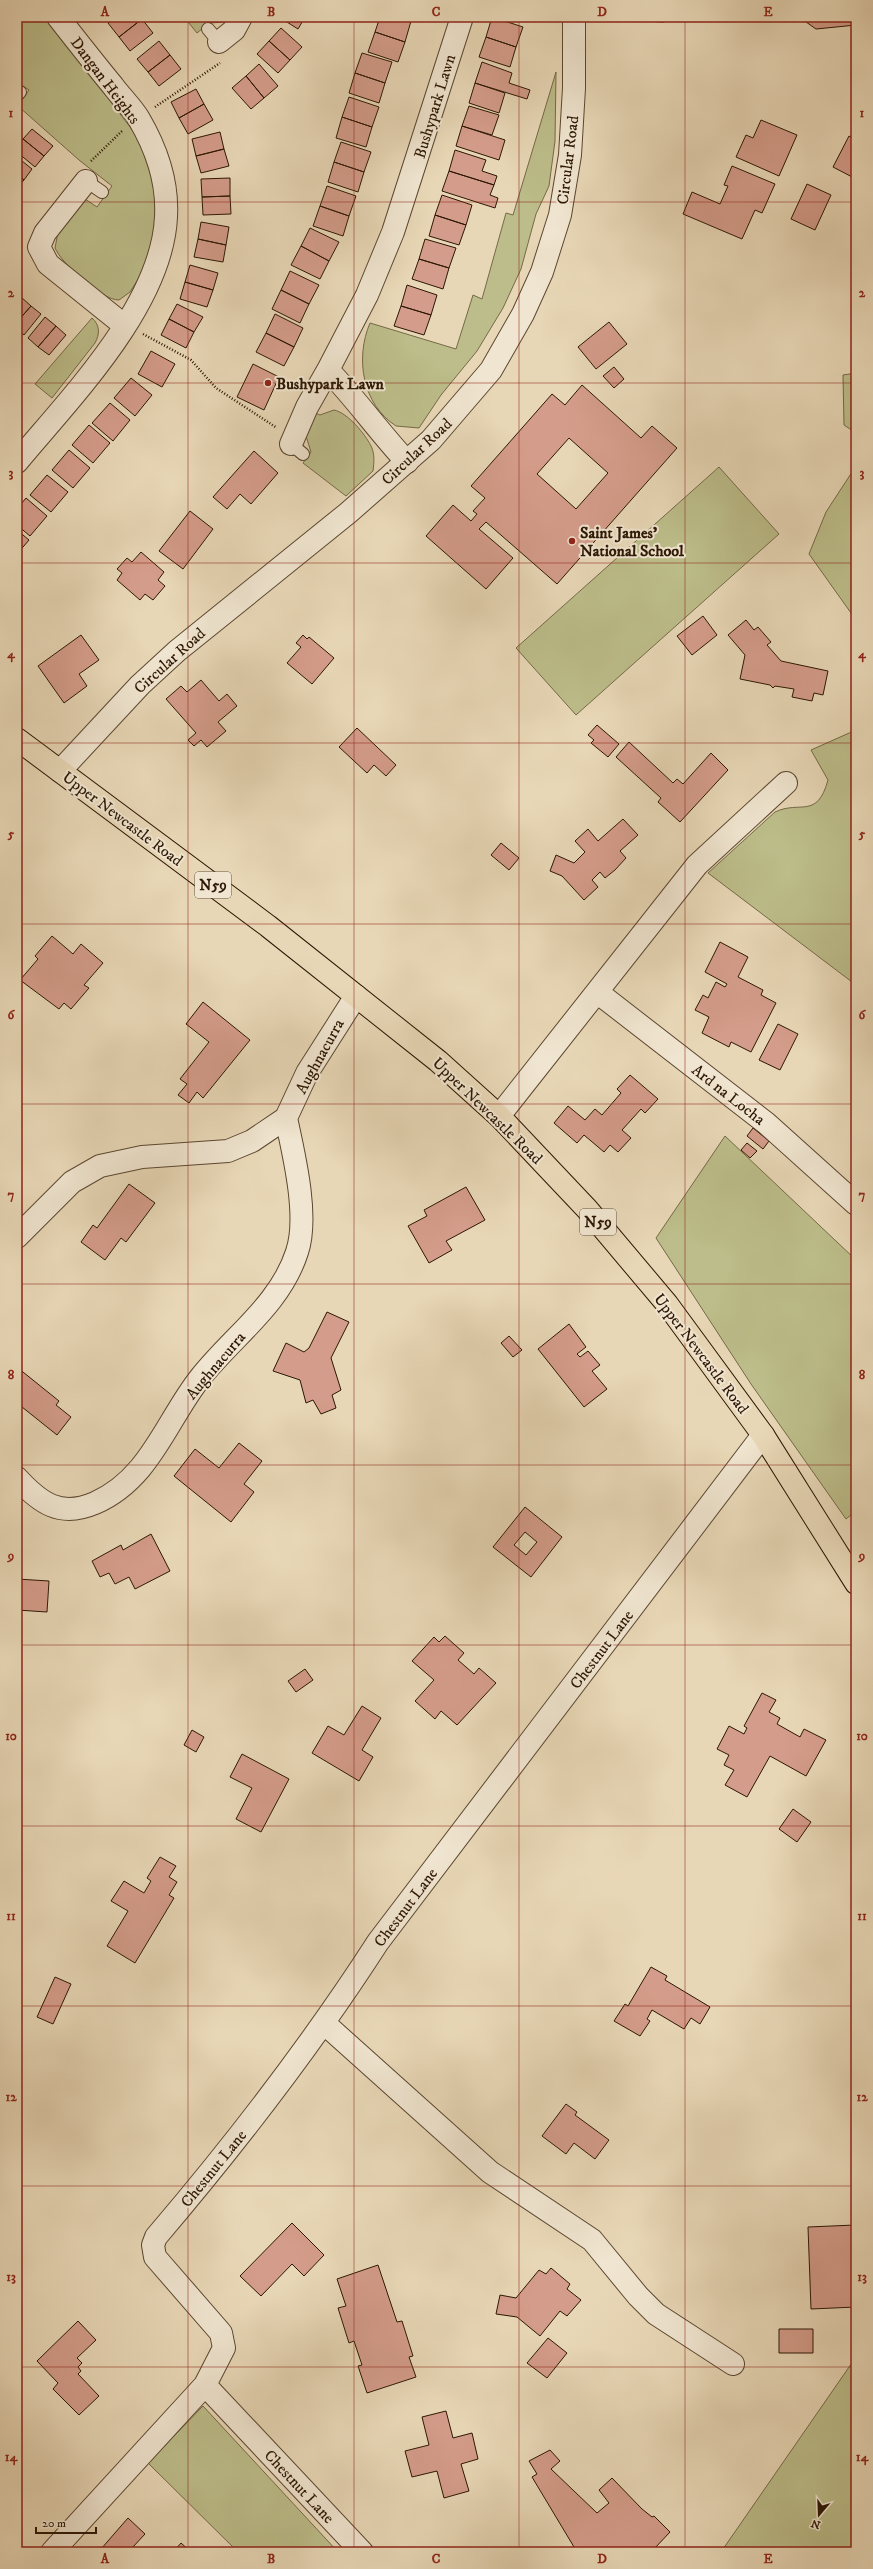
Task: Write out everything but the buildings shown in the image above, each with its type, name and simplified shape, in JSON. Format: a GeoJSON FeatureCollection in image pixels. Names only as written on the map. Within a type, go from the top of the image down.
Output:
{"type":"FeatureCollection","features":[{"type":"Feature","properties":{"kind":"main road","name":"Upper Newcastle Road"},"geometry":{"type":"LineString","coordinates":[[17,739],[268,926],[466,1084],[499,1116],[587,1209],[667,1304],[763,1435],[856,1583]]}},
{"type":"Feature","properties":{"kind":"street","name":"Dangan Heights"},"geometry":{"type":"LineString","coordinates":[[17,462],[97,365],[125,326],[154,271],[166,218],[166,195],[160,169],[138,118],[58,17]]}},
{"type":"Feature","properties":{"kind":"street"},"geometry":{"type":"LineString","coordinates":[[218,36],[238,25],[241,17]]}},
{"type":"Feature","properties":{"kind":"street","name":"Bushypark Lawn"},"geometry":{"type":"LineString","coordinates":[[296,445],[305,411],[369,290],[396,226],[462,17]]}},
{"type":"Feature","properties":{"kind":"street","name":"Circular Road"},"geometry":{"type":"LineString","coordinates":[[60,771],[140,685],[177,651],[348,513],[407,462],[450,420],[491,370],[523,314],[542,272],[556,232],[568,180],[574,88],[574,17]]}},
{"type":"Feature","properties":{"kind":"street"},"geometry":{"type":"LineString","coordinates":[[94,187],[45,233],[39,247],[48,264],[125,326]]}},
{"type":"Feature","properties":{"kind":"street"},"geometry":{"type":"LineString","coordinates":[[328,370],[407,462]]}},
{"type":"Feature","properties":{"kind":"street"},"geometry":{"type":"LineString","coordinates":[[499,1116],[698,865],[786,783]]}},
{"type":"Feature","properties":{"kind":"street","name":"Ard na Locha"},"geometry":{"type":"LineString","coordinates":[[597,992],[766,1123],[856,1204]]}},
{"type":"Feature","properties":{"kind":"street","name":"Aughnacurra"},"geometry":{"type":"LineString","coordinates":[[17,1478],[41,1502],[60,1508],[88,1506],[124,1486],[145,1464],[201,1377],[273,1300],[297,1253],[301,1230],[297,1173],[286,1118],[307,1073],[356,996]]}},
{"type":"Feature","properties":{"kind":"street"},"geometry":{"type":"LineString","coordinates":[[17,1237],[72,1182],[100,1166],[142,1157],[228,1151],[252,1141],[286,1118]]}},
{"type":"Feature","properties":{"kind":"street","name":"Chestnut Lane"},"geometry":{"type":"LineString","coordinates":[[52,2552],[205,2385],[224,2348],[221,2333],[155,2257],[153,2245],[156,2237],[207,2177],[325,2024],[378,1942],[763,1435]]}},
{"type":"Feature","properties":{"kind":"street"},"geometry":{"type":"LineString","coordinates":[[325,2024],[490,2172],[592,2240],[638,2296],[656,2314],[733,2364]]}},
{"type":"Feature","properties":{"kind":"street","name":"Chestnut Lane"},"geometry":{"type":"LineString","coordinates":[[205,2385],[362,2552]]}},
{"type":"Feature","properties":{"kind":"path"},"geometry":{"type":"LineString","coordinates":[[94,187],[85,168],[138,118],[219,65],[226,52],[218,36]]}},
{"type":"Feature","properties":{"kind":"path"},"geometry":{"type":"LineString","coordinates":[[125,326],[192,360],[216,388],[273,426],[296,445]]}},
{"type":"Feature","properties":{"kind":"green space"},"geometry":{"type":"Polygon","coordinates":[[[17,17],[46,17],[140,140],[157,193],[157,227],[146,267],[130,292],[119,300],[102,294],[83,280],[65,263],[55,248],[58,232],[85,199],[97,207],[112,186],[79,160],[18,106],[29,90],[17,82],[17,17]]]}},
{"type":"Feature","properties":{"kind":"green space"},"geometry":{"type":"Polygon","coordinates":[[[184,17],[227,17],[226,22],[209,23],[197,33],[184,17]]]}},
{"type":"Feature","properties":{"kind":"green space"},"geometry":{"type":"Polygon","coordinates":[[[556,72],[555,141],[549,186],[536,214],[521,269],[503,308],[477,351],[441,395],[419,428],[396,426],[375,406],[365,379],[363,351],[365,337],[370,323],[456,349],[473,295],[482,299],[506,213],[513,215],[556,72]]]}},
{"type":"Feature","properties":{"kind":"green space"},"geometry":{"type":"Polygon","coordinates":[[[92,318],[98,327],[98,336],[95,343],[52,398],[35,384],[92,318]]]}},
{"type":"Feature","properties":{"kind":"green space"},"geometry":{"type":"Polygon","coordinates":[[[856,373],[856,433],[844,425],[843,375],[856,373]]]}},
{"type":"Feature","properties":{"kind":"green space"},"geometry":{"type":"Polygon","coordinates":[[[334,410],[345,415],[360,430],[371,446],[374,455],[373,471],[346,496],[303,463],[311,452],[306,436],[315,413],[320,415],[334,410]]]}},
{"type":"Feature","properties":{"kind":"green space"},"geometry":{"type":"Polygon","coordinates":[[[856,466],[856,625],[851,613],[809,554],[826,512],[856,466]]]}},
{"type":"Feature","properties":{"kind":"green space"},"geometry":{"type":"Polygon","coordinates":[[[719,467],[779,534],[576,715],[516,648],[719,467]]]}},
{"type":"Feature","properties":{"kind":"green space"},"geometry":{"type":"Polygon","coordinates":[[[856,730],[856,985],[708,873],[775,812],[784,809],[813,805],[819,800],[824,792],[828,780],[811,750],[856,730]]]}},
{"type":"Feature","properties":{"kind":"green space"},"geometry":{"type":"Polygon","coordinates":[[[725,1136],[856,1260],[856,1511],[846,1519],[751,1384],[656,1238],[725,1136]]]}},
{"type":"Feature","properties":{"kind":"green space"},"geometry":{"type":"Polygon","coordinates":[[[856,2357],[856,2552],[721,2552],[856,2357]]]}},
{"type":"Feature","properties":{"kind":"green space"},"geometry":{"type":"Polygon","coordinates":[[[203,2406],[338,2552],[238,2552],[148,2463],[203,2406]]]}},
{"type":"Feature","properties":{"kind":"place","name":"Bushypark Lawn"},"geometry":{"type":"Point","coordinates":[268,383]}},
{"type":"Feature","properties":{"kind":"place","name":"Saint James' National School"},"geometry":{"type":"Point","coordinates":[572,541]}}]}
